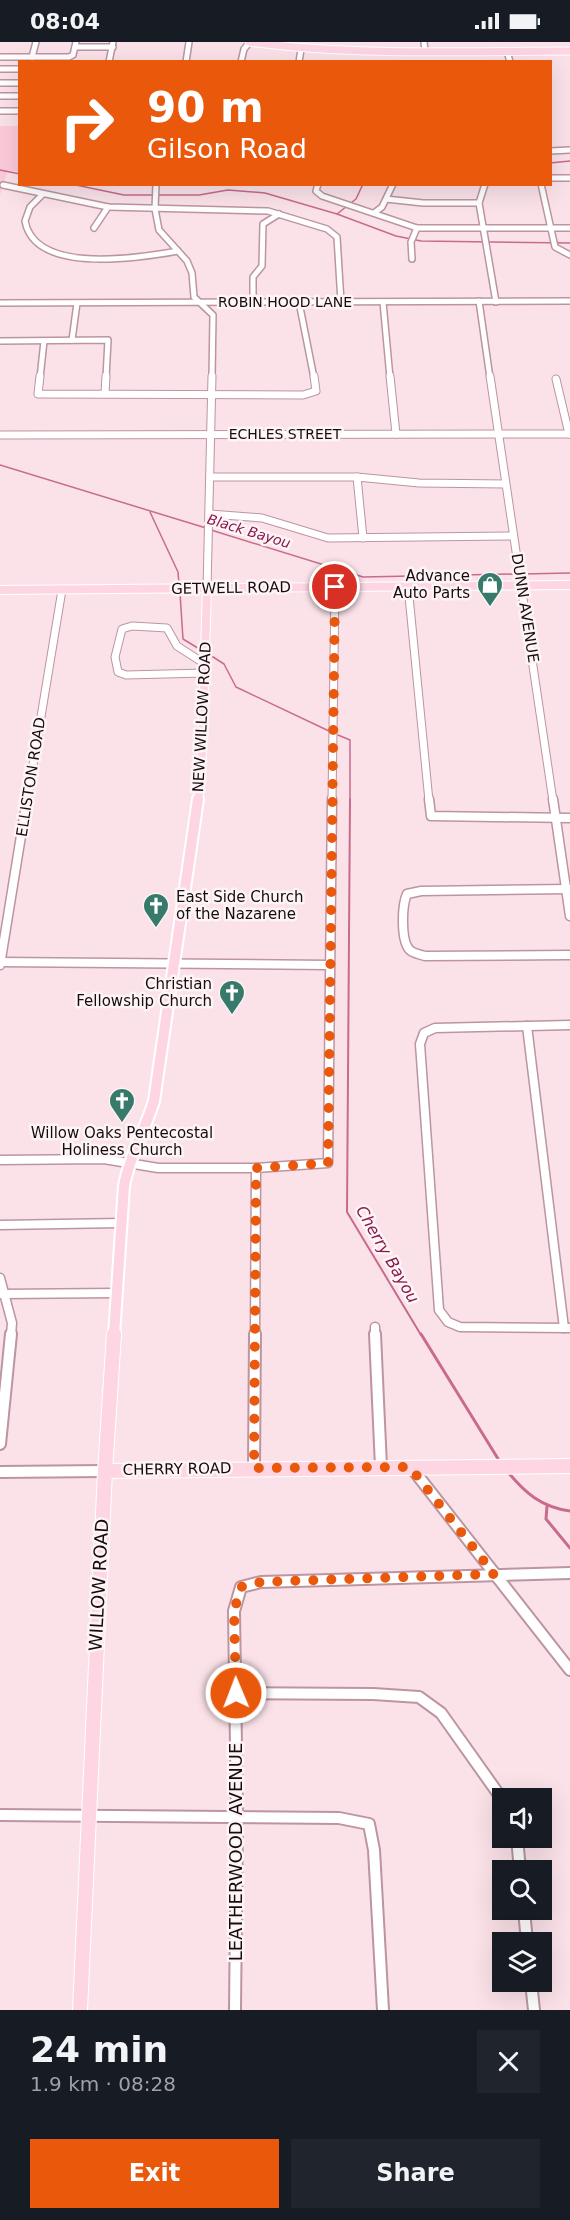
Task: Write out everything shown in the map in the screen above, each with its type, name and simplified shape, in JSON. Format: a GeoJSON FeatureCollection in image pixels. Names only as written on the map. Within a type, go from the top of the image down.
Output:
{"type":"FeatureCollection","features":[{"type":"Feature","properties":{"kind":"main road"},"geometry":{"type":"LineString","coordinates":[[250,42],[301,49],[569,53]]}},
{"type":"Feature","properties":{"kind":"main road","name":"GETWELL ROAD"},"geometry":{"type":"LineString","coordinates":[[0,590],[408,586],[522,579],[570,585]]}},
{"type":"Feature","properties":{"kind":"main road","name":"NEW WILLOW ROAD"},"geometry":{"type":"LineString","coordinates":[[130,1162],[145,1130],[154,1101],[201,778],[207,589]]}},
{"type":"Feature","properties":{"kind":"main road","name":"WILLOW ROAD"},"geometry":{"type":"LineString","coordinates":[[80,2010],[105,1471],[123,1185],[130,1162]]}},
{"type":"Feature","properties":{"kind":"main road","name":"CHERRY ROAD"},"geometry":{"type":"LineString","coordinates":[[105,1471],[570,1466]]}},
{"type":"Feature","properties":{"kind":"street"},"geometry":{"type":"LineString","coordinates":[[32,57],[36,42]]}},
{"type":"Feature","properties":{"kind":"street"},"geometry":{"type":"LineString","coordinates":[[186,60],[189,42]]}},
{"type":"Feature","properties":{"kind":"street"},"geometry":{"type":"LineString","coordinates":[[241,60],[244,49],[250,42]]}},
{"type":"Feature","properties":{"kind":"street"},"geometry":{"type":"LineString","coordinates":[[424,42],[425,51]]}},
{"type":"Feature","properties":{"kind":"street"},"geometry":{"type":"LineString","coordinates":[[0,57],[69,57],[73,55],[75,45],[113,45],[110,60]]}},
{"type":"Feature","properties":{"kind":"street"},"geometry":{"type":"LineString","coordinates":[[299,60],[301,49]]}},
{"type":"Feature","properties":{"kind":"street"},"geometry":{"type":"LineString","coordinates":[[507,51],[509,60]]}},
{"type":"Feature","properties":{"kind":"street"},"geometry":{"type":"LineString","coordinates":[[0,69],[18,69]]}},
{"type":"Feature","properties":{"kind":"street"},"geometry":{"type":"LineString","coordinates":[[0,83],[18,83]]}},
{"type":"Feature","properties":{"kind":"street"},"geometry":{"type":"LineString","coordinates":[[0,96],[18,96]]}},
{"type":"Feature","properties":{"kind":"street"},"geometry":{"type":"LineString","coordinates":[[0,111],[18,111]]}},
{"type":"Feature","properties":{"kind":"street"},"geometry":{"type":"LineString","coordinates":[[552,151],[570,150]]}},
{"type":"Feature","properties":{"kind":"street"},"geometry":{"type":"LineString","coordinates":[[552,178],[570,178]]}},
{"type":"Feature","properties":{"kind":"street"},"geometry":{"type":"LineString","coordinates":[[3,185],[108,207],[259,210],[332,231],[337,237],[341,302]]}},
{"type":"Feature","properties":{"kind":"street"},"geometry":{"type":"LineString","coordinates":[[156,186],[155,209],[159,230],[187,261],[192,273],[192,292],[197,301],[213,315],[207,589]]}},
{"type":"Feature","properties":{"kind":"street"},"geometry":{"type":"LineString","coordinates":[[317,186],[316,191],[322,196],[417,228],[570,228]]}},
{"type":"Feature","properties":{"kind":"street"},"geometry":{"type":"LineString","coordinates":[[374,213],[382,207],[392,186]]}},
{"type":"Feature","properties":{"kind":"street"},"geometry":{"type":"LineString","coordinates":[[484,186],[479,202],[496,302]]}},
{"type":"Feature","properties":{"kind":"street"},"geometry":{"type":"LineString","coordinates":[[541,186],[555,247],[570,255]]}},
{"type":"Feature","properties":{"kind":"street"},"geometry":{"type":"LineString","coordinates":[[43,194],[30,206],[26,213],[25,223],[36,242],[55,255],[139,257],[178,251]]}},
{"type":"Feature","properties":{"kind":"street"},"geometry":{"type":"LineString","coordinates":[[386,199],[423,202],[479,202]]}},
{"type":"Feature","properties":{"kind":"street"},"geometry":{"type":"LineString","coordinates":[[94,228],[108,207]]}},
{"type":"Feature","properties":{"kind":"street"},"geometry":{"type":"LineString","coordinates":[[253,302],[253,277],[262,266],[263,224],[279,214]]}},
{"type":"Feature","properties":{"kind":"street"},"geometry":{"type":"LineString","coordinates":[[412,259],[411,235],[417,228]]}},
{"type":"Feature","properties":{"kind":"street","name":"DUNN AVENUE"},"geometry":{"type":"LineString","coordinates":[[479,301],[513,536],[522,579],[555,818],[568,889],[570,915]]}},
{"type":"Feature","properties":{"kind":"street","name":"ROBIN HOOD LANE"},"geometry":{"type":"LineString","coordinates":[[0,303],[570,301]]}},
{"type":"Feature","properties":{"kind":"street"},"geometry":{"type":"LineString","coordinates":[[44,341],[38,394],[303,395],[316,392],[299,302]]}},
{"type":"Feature","properties":{"kind":"street"},"geometry":{"type":"LineString","coordinates":[[383,302],[396,434]]}},
{"type":"Feature","properties":{"kind":"street"},"geometry":{"type":"LineString","coordinates":[[72,340],[77,303]]}},
{"type":"Feature","properties":{"kind":"street"},"geometry":{"type":"LineString","coordinates":[[0,341],[108,340],[105,393]]}},
{"type":"Feature","properties":{"kind":"street"},"geometry":{"type":"LineString","coordinates":[[556,380],[569,434]]}},
{"type":"Feature","properties":{"kind":"street","name":"ECHLES STREET"},"geometry":{"type":"LineString","coordinates":[[0,435],[569,434]]}},
{"type":"Feature","properties":{"kind":"street"},"geometry":{"type":"LineString","coordinates":[[211,477],[357,477],[419,483],[505,484]]}},
{"type":"Feature","properties":{"kind":"street"},"geometry":{"type":"LineString","coordinates":[[357,477],[363,538]]}},
{"type":"Feature","properties":{"kind":"street"},"geometry":{"type":"LineString","coordinates":[[210,514],[260,518],[308,534],[328,538],[513,536]]}},
{"type":"Feature","properties":{"kind":"street"},"geometry":{"type":"LineString","coordinates":[[408,586],[431,816],[570,818]]}},
{"type":"Feature","properties":{"kind":"street"},"geometry":{"type":"LineString","coordinates":[[0,1160],[104,1159],[158,1168],[256,1168],[328,1163],[335,587]]}},
{"type":"Feature","properties":{"kind":"street","name":"ELLISTON ROAD"},"geometry":{"type":"LineString","coordinates":[[0,964],[62,590]]}},
{"type":"Feature","properties":{"kind":"street"},"geometry":{"type":"LineString","coordinates":[[132,626],[167,628],[177,646],[205,668],[126,675],[118,672],[115,665],[122,629],[132,626]]}},
{"type":"Feature","properties":{"kind":"street"},"geometry":{"type":"LineString","coordinates":[[568,889],[421,891],[407,894],[403,903],[405,944],[411,951],[425,956],[570,956]]}},
{"type":"Feature","properties":{"kind":"street"},"geometry":{"type":"LineString","coordinates":[[0,964],[329,965]]}},
{"type":"Feature","properties":{"kind":"street"},"geometry":{"type":"LineString","coordinates":[[527,1026],[567,1328],[460,1327],[447,1322],[439,1310],[420,1044],[424,1033],[435,1028],[570,1025]]}},
{"type":"Feature","properties":{"kind":"street"},"geometry":{"type":"LineString","coordinates":[[254,1468],[256,1168]]}},
{"type":"Feature","properties":{"kind":"street"},"geometry":{"type":"LineString","coordinates":[[0,1225],[121,1223]]}},
{"type":"Feature","properties":{"kind":"street"},"geometry":{"type":"LineString","coordinates":[[0,1278],[12,1323],[4,1371],[0,1444]]}},
{"type":"Feature","properties":{"kind":"street"},"geometry":{"type":"LineString","coordinates":[[3,1294],[116,1293]]}},
{"type":"Feature","properties":{"kind":"street"},"geometry":{"type":"LineString","coordinates":[[375,1327],[381,1467]]}},
{"type":"Feature","properties":{"kind":"street"},"geometry":{"type":"LineString","coordinates":[[410,1467],[570,1670]]}},
{"type":"Feature","properties":{"kind":"street","name":"CHERRY ROAD"},"geometry":{"type":"LineString","coordinates":[[0,1472],[105,1471]]}},
{"type":"Feature","properties":{"kind":"street"},"geometry":{"type":"LineString","coordinates":[[494,1574],[570,1573]]}},
{"type":"Feature","properties":{"kind":"street","name":"LEATHERWOOD AVENUE"},"geometry":{"type":"LineString","coordinates":[[235,2010],[237,1815],[234,1611],[241,1587],[261,1582],[494,1574]]}},
{"type":"Feature","properties":{"kind":"street"},"geometry":{"type":"LineString","coordinates":[[236,1693],[373,1694],[418,1697],[441,1713],[494,1788]]}},
{"type":"Feature","properties":{"kind":"street"},"geometry":{"type":"LineString","coordinates":[[0,1815],[237,1815],[339,1818],[369,1824],[374,1850],[383,2010]]}},
{"type":"Feature","properties":{"kind":"street"},"geometry":{"type":"LineString","coordinates":[[532,1992],[534,2010]]}},
{"type":"Feature","properties":{"kind":"shaded area"},"geometry":{"type":"Polygon","coordinates":[[[0,126],[18,126],[18,172],[8,170],[0,195],[0,126]]]}},
{"type":"Feature","properties":{"kind":"waterway"},"geometry":{"type":"LineString","coordinates":[[552,163],[570,161]]}},
{"type":"Feature","properties":{"kind":"waterway"},"geometry":{"type":"LineString","coordinates":[[0,170],[18,174]]}},
{"type":"Feature","properties":{"kind":"waterway"},"geometry":{"type":"LineString","coordinates":[[81,186],[124,195],[199,195],[228,190],[265,193],[337,214]]}},
{"type":"Feature","properties":{"kind":"waterway"},"geometry":{"type":"LineString","coordinates":[[337,214],[356,199],[362,186]]}},
{"type":"Feature","properties":{"kind":"waterway"},"geometry":{"type":"LineString","coordinates":[[337,214],[396,236],[421,241],[570,243]]}},
{"type":"Feature","properties":{"kind":"waterway","name":"Black Bayou"},"geometry":{"type":"LineString","coordinates":[[0,465],[206,528]]}},
{"type":"Feature","properties":{"kind":"waterway","name":"Cherry Bayou"},"geometry":{"type":"LineString","coordinates":[[150,512],[178,572],[179,584]]}},
{"type":"Feature","properties":{"kind":"waterway","name":"Black Bayou"},"geometry":{"type":"LineString","coordinates":[[211,530],[363,577],[516,574]]}},
{"type":"Feature","properties":{"kind":"waterway","name":"Black Bayou"},"geometry":{"type":"LineString","coordinates":[[522,574],[570,573]]}},
{"type":"Feature","properties":{"kind":"waterway","name":"Cherry Bayou"},"geometry":{"type":"LineString","coordinates":[[180,593],[183,639],[201,650]]}},
{"type":"Feature","properties":{"kind":"waterway","name":"Cherry Bayou"},"geometry":{"type":"LineString","coordinates":[[210,655],[224,664],[236,687],[329,731]]}},
{"type":"Feature","properties":{"kind":"waterway","name":"Cherry Bayou"},"geometry":{"type":"LineString","coordinates":[[338,735],[350,740],[350,799]]}},
{"type":"Feature","properties":{"kind":"waterway","name":"Cherry Bayou"},"geometry":{"type":"LineString","coordinates":[[350,799],[347,1212],[421,1335]]}},
{"type":"Feature","properties":{"kind":"waterway","name":"Cherry Bayou"},"geometry":{"type":"LineString","coordinates":[[421,1334],[500,1462]]}},
{"type":"Feature","properties":{"kind":"waterway","name":"Cherry Bayou"},"geometry":{"type":"LineString","coordinates":[[507,1471],[534,1498],[550,1506],[570,1511]]}},
{"type":"Feature","properties":{"kind":"waterway"},"geometry":{"type":"LineString","coordinates":[[547,1506],[546,1519],[570,1548]]}},
{"type":"Feature","properties":{"kind":"place","name":"Advance Auto Parts"},"geometry":{"type":"Point","coordinates":[490,608]}},
{"type":"Feature","properties":{"kind":"place","name":"East Side Church of the Nazarene"},"geometry":{"type":"Point","coordinates":[156,929]}},
{"type":"Feature","properties":{"kind":"place","name":"Christian Fellowship Church"},"geometry":{"type":"Point","coordinates":[232,1016]}},
{"type":"Feature","properties":{"kind":"place","name":"Willow Oaks Pentecostal Holiness Church"},"geometry":{"type":"Point","coordinates":[122,1124]}},
{"type":"Feature","properties":{"kind":"route"},"geometry":{"type":"LineString","coordinates":[[236,1693],[234,1611],[241,1587],[261,1582],[494,1574],[410,1467],[254,1468],[256,1168],[328,1163],[335,587]]}}]}
